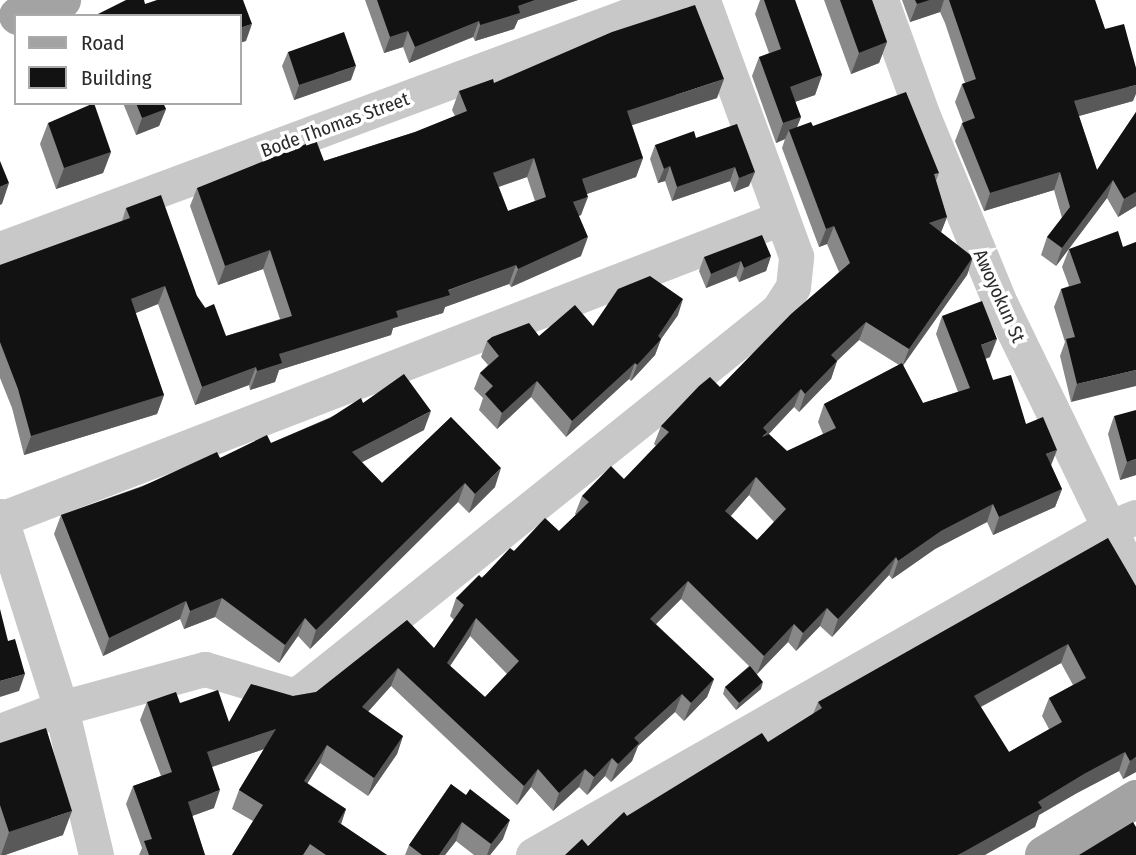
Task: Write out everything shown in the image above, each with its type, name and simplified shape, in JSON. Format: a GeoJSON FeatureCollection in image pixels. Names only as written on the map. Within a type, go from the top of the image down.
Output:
{"type":"FeatureCollection","features":[{"type":"Feature","properties":{"kind":"main road"},"geometry":{"type":"LineString","coordinates":[[23,14],[62,0]]}},
{"type":"Feature","properties":{"kind":"main road"},"geometry":{"type":"LineString","coordinates":[[1044,855],[1136,799]]}},
{"type":"Feature","properties":{"kind":"street","name":"Bode Thomas Street"},"geometry":{"type":"LineString","coordinates":[[0,249],[670,0]]}},
{"type":"Feature","properties":{"kind":"street"},"geometry":{"type":"LineString","coordinates":[[0,731],[61,708],[205,669],[292,695],[302,691],[778,310],[793,287],[796,256],[703,0]]}},
{"type":"Feature","properties":{"kind":"street","name":"Awoyokun St"},"geometry":{"type":"LineString","coordinates":[[881,0],[923,116],[1002,305],[1121,523],[1136,583]]}},
{"type":"Feature","properties":{"kind":"street"},"geometry":{"type":"LineString","coordinates":[[96,855],[61,708],[1,518],[781,218]]}},
{"type":"Feature","properties":{"kind":"street"},"geometry":{"type":"LineString","coordinates":[[533,855],[1121,523]]}},
{"type":"Feature","properties":{"kind":"building"},"geometry":{"type":"Polygon","coordinates":[[[126,0],[144,0],[145,4],[157,0],[243,0],[252,24],[242,27],[242,14],[98,14],[126,0]]]}},
{"type":"Feature","properties":{"kind":"building"},"geometry":{"type":"Polygon","coordinates":[[[377,0],[535,0],[518,6],[520,13],[480,25],[479,21],[415,47],[408,31],[390,37],[377,0]]]}},
{"type":"Feature","properties":{"kind":"building"},"geometry":{"type":"Polygon","coordinates":[[[764,0],[795,0],[822,75],[790,87],[801,117],[783,123],[759,57],[781,49],[764,0]]]}},
{"type":"Feature","properties":{"kind":"building"},"geometry":{"type":"Polygon","coordinates":[[[840,0],[872,0],[887,42],[859,53],[840,0]]]}},
{"type":"Feature","properties":{"kind":"building"},"geometry":{"type":"Polygon","coordinates":[[[949,0],[1095,0],[1105,29],[1124,24],[1136,68],[1136,85],[1074,101],[1097,170],[1136,112],[1136,192],[1124,199],[1113,180],[1062,248],[1047,237],[1070,207],[1060,172],[990,193],[962,123],[975,118],[962,84],[976,79],[949,0]]]}},
{"type":"Feature","properties":{"kind":"building"},"geometry":{"type":"Polygon","coordinates":[[[695,5],[724,79],[627,111],[643,158],[582,179],[588,197],[573,202],[588,237],[518,269],[516,265],[448,290],[450,295],[396,311],[398,317],[279,354],[282,363],[257,371],[256,367],[202,387],[165,286],[131,299],[164,395],[31,436],[18,389],[0,342],[0,265],[130,218],[126,208],[161,195],[197,296],[205,308],[214,304],[226,336],[292,316],[270,250],[225,266],[197,188],[316,140],[324,161],[415,132],[467,111],[459,91],[493,79],[494,83],[612,32],[695,5]],[[534,158],[493,173],[508,211],[546,197],[534,158]]]}},
{"type":"Feature","properties":{"kind":"building"},"geometry":{"type":"Polygon","coordinates":[[[344,32],[356,66],[299,85],[288,52],[344,32]]]}},
{"type":"Feature","properties":{"kind":"building"},"geometry":{"type":"Polygon","coordinates":[[[906,92],[939,173],[934,174],[947,217],[929,223],[973,257],[909,349],[866,322],[831,355],[837,361],[805,394],[801,389],[763,428],[767,432],[762,437],[769,434],[787,451],[836,428],[824,404],[902,363],[923,403],[970,388],[942,316],[982,301],[997,339],[981,345],[993,380],[1011,375],[1026,424],[1043,417],[1057,450],[1046,454],[1062,489],[999,517],[993,504],[941,531],[898,561],[896,557],[838,619],[827,608],[803,633],[794,624],[764,656],[688,581],[650,619],[714,679],[691,703],[682,694],[634,738],[639,743],[618,764],[612,758],[594,777],[585,769],[559,793],[538,769],[524,786],[398,668],[362,707],[403,736],[374,778],[327,745],[304,781],[346,809],[338,822],[387,855],[326,855],[310,844],[303,855],[232,855],[263,805],[239,790],[276,729],[207,752],[220,790],[188,802],[205,855],[149,855],[144,841],[152,839],[133,786],[172,772],[147,702],[176,692],[180,703],[218,690],[229,722],[251,684],[293,696],[316,692],[407,620],[434,648],[464,605],[456,598],[479,575],[482,578],[510,548],[514,551],[545,518],[559,531],[589,502],[582,496],[611,466],[624,479],[669,432],[661,426],[699,386],[710,377],[720,387],[791,314],[850,263],[834,226],[826,229],[789,130],[811,122],[813,126],[906,92]],[[756,477],[725,511],[757,540],[786,509],[756,477]],[[476,618],[447,663],[485,697],[519,661],[476,618]]]}},
{"type":"Feature","properties":{"kind":"building"},"geometry":{"type":"Polygon","coordinates":[[[95,105],[111,152],[64,168],[48,123],[95,105]]]}},
{"type":"Feature","properties":{"kind":"building"},"geometry":{"type":"Polygon","coordinates":[[[137,105],[164,105],[166,109],[142,118],[137,105]]]}},
{"type":"Feature","properties":{"kind":"building"},"geometry":{"type":"Polygon","coordinates":[[[737,124],[755,172],[739,178],[735,167],[677,187],[670,166],[664,169],[655,145],[694,131],[696,138],[737,124]]]}},
{"type":"Feature","properties":{"kind":"building"},"geometry":{"type":"Polygon","coordinates":[[[0,161],[9,183],[0,187],[0,161]]]}},
{"type":"Feature","properties":{"kind":"building"},"geometry":{"type":"Polygon","coordinates":[[[1118,231],[1123,247],[1136,242],[1136,370],[1077,384],[1066,339],[1075,337],[1061,289],[1081,283],[1069,249],[1118,231]]]}},
{"type":"Feature","properties":{"kind":"building"},"geometry":{"type":"Polygon","coordinates":[[[762,235],[771,256],[744,268],[741,261],[711,274],[704,257],[762,235]]]}},
{"type":"Feature","properties":{"kind":"building"},"geometry":{"type":"Polygon","coordinates":[[[650,276],[683,299],[658,336],[661,339],[637,365],[635,363],[572,421],[537,381],[502,413],[485,394],[493,386],[480,373],[499,356],[487,341],[492,337],[529,323],[539,336],[575,305],[593,326],[618,289],[650,276]]]}},
{"type":"Feature","properties":{"kind":"building"},"geometry":{"type":"Polygon","coordinates":[[[404,374],[431,411],[352,452],[382,483],[451,417],[501,468],[475,494],[465,483],[316,630],[305,618],[285,645],[222,598],[190,611],[186,601],[109,638],[61,515],[141,487],[217,452],[220,458],[267,435],[271,443],[330,418],[361,398],[363,403],[404,374]]]}},
{"type":"Feature","properties":{"kind":"building"},"geometry":{"type":"Polygon","coordinates":[[[1136,410],[1136,459],[1127,462],[1114,416],[1136,410]]]}},
{"type":"Feature","properties":{"kind":"building"},"geometry":{"type":"Polygon","coordinates":[[[1108,538],[1136,586],[1136,757],[1130,761],[1125,752],[1084,774],[1038,802],[1042,808],[958,855],[565,855],[582,839],[588,846],[624,812],[627,816],[762,733],[768,742],[822,708],[818,702],[1108,538]],[[1068,644],[974,696],[1009,752],[1062,722],[1049,698],[1086,678],[1068,644]]]}},
{"type":"Feature","properties":{"kind":"building"},"geometry":{"type":"Polygon","coordinates":[[[0,609],[8,641],[15,639],[25,674],[0,681],[0,609]]]}},
{"type":"Feature","properties":{"kind":"building"},"geometry":{"type":"Polygon","coordinates":[[[750,666],[763,682],[739,703],[725,687],[750,666]]]}},
{"type":"Feature","properties":{"kind":"building"},"geometry":{"type":"Polygon","coordinates":[[[46,728],[72,811],[9,832],[0,805],[0,743],[46,728]]]}},
{"type":"Feature","properties":{"kind":"building"},"geometry":{"type":"Polygon","coordinates":[[[451,784],[466,795],[470,789],[510,820],[491,844],[462,822],[439,855],[422,855],[409,845],[451,784]]]}},
{"type":"Feature","properties":{"kind":"building"},"geometry":{"type":"Polygon","coordinates":[[[1133,822],[1136,827],[1136,855],[1079,855],[1133,822]]]}}]}
